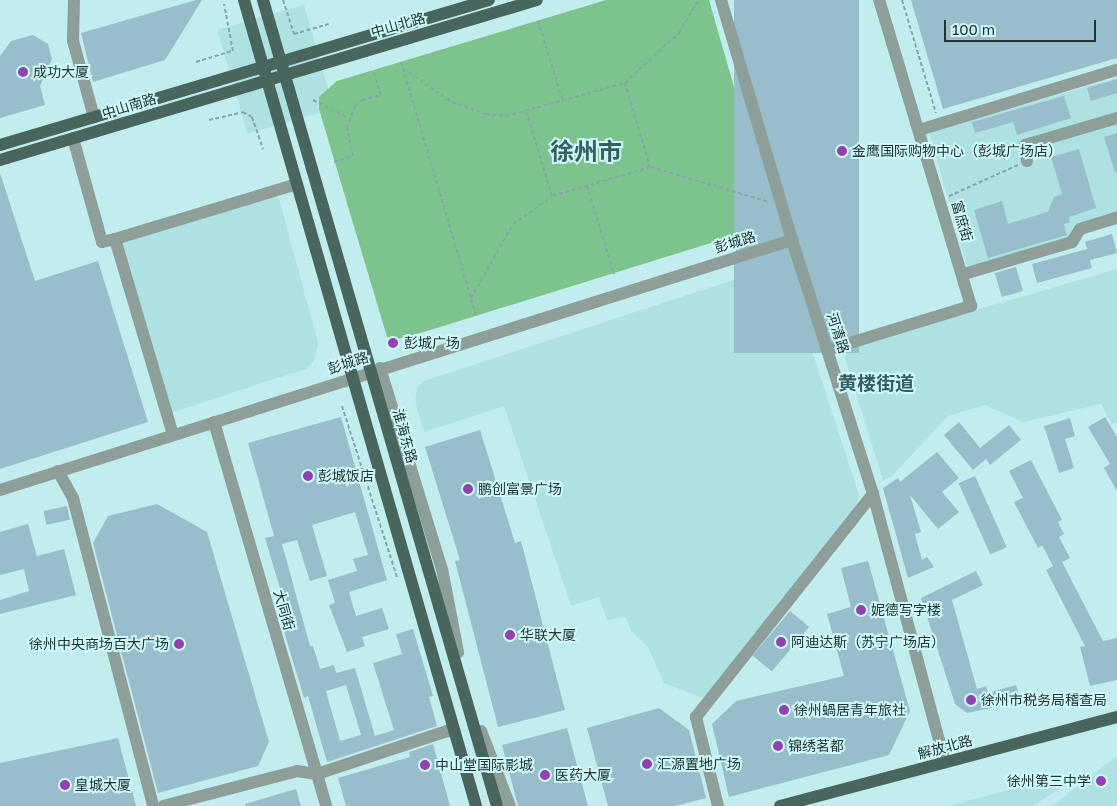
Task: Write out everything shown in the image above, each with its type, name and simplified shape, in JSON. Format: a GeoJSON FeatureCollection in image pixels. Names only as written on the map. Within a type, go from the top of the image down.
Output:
{"type":"FeatureCollection","features":[{"type":"Feature","properties":{"kind":"main road"},"geometry":{"type":"LineString","coordinates":[[244,0],[476,806]]}},
{"type":"Feature","properties":{"kind":"main road","name":"淮海东路"},"geometry":{"type":"LineString","coordinates":[[263,0],[375,370],[497,806]]}},
{"type":"Feature","properties":{"kind":"main road","name":"中山北路"},"geometry":{"type":"LineString","coordinates":[[263,66],[489,0]]}},
{"type":"Feature","properties":{"kind":"main road","name":"中山北路"},"geometry":{"type":"LineString","coordinates":[[267,80],[538,0]]}},
{"type":"Feature","properties":{"kind":"main road","name":"中山南路"},"geometry":{"type":"LineString","coordinates":[[0,145],[263,66]]}},
{"type":"Feature","properties":{"kind":"main road","name":"中山南路"},"geometry":{"type":"LineString","coordinates":[[0,160],[267,80]]}},
{"type":"Feature","properties":{"kind":"main road","name":"解放北路"},"geometry":{"type":"LineString","coordinates":[[780,806],[1117,717]]}},
{"type":"Feature","properties":{"kind":"street"},"geometry":{"type":"LineString","coordinates":[[74,0],[73,41],[94,117]]}},
{"type":"Feature","properties":{"kind":"street","name":"河清路"},"geometry":{"type":"LineString","coordinates":[[721,0],[792,240],[873,494],[945,762]]}},
{"type":"Feature","properties":{"kind":"street","name":"富庶街"},"geometry":{"type":"LineString","coordinates":[[827,350],[971,306],[880,0]]}},
{"type":"Feature","properties":{"kind":"street"},"geometry":{"type":"LineString","coordinates":[[919,130],[1117,70]]}},
{"type":"Feature","properties":{"kind":"street"},"geometry":{"type":"LineString","coordinates":[[1027,161],[1024,145],[1117,118]]}},
{"type":"Feature","properties":{"kind":"street"},"geometry":{"type":"LineString","coordinates":[[73,138],[102,242],[297,184]]}},
{"type":"Feature","properties":{"kind":"street"},"geometry":{"type":"LineString","coordinates":[[964,274],[1072,242],[1080,229],[1117,218]]}},
{"type":"Feature","properties":{"kind":"street"},"geometry":{"type":"LineString","coordinates":[[115,239],[173,434]]}},
{"type":"Feature","properties":{"kind":"street","name":"彭城路"},"geometry":{"type":"LineString","coordinates":[[0,490],[394,364],[792,240]]}},
{"type":"Feature","properties":{"kind":"street"},"geometry":{"type":"LineString","coordinates":[[375,370],[442,569],[455,641],[483,738],[510,806]]}},
{"type":"Feature","properties":{"kind":"street","name":"大同街"},"geometry":{"type":"LineString","coordinates":[[214,422],[326,806]]}},
{"type":"Feature","properties":{"kind":"street"},"geometry":{"type":"LineString","coordinates":[[58,471],[73,498],[153,806]]}},
{"type":"Feature","properties":{"kind":"street"},"geometry":{"type":"LineString","coordinates":[[718,806],[696,717],[873,494]]}},
{"type":"Feature","properties":{"kind":"street"},"geometry":{"type":"LineString","coordinates":[[158,793],[162,806],[297,771],[317,774],[447,730],[455,732]]}},
{"type":"Feature","properties":{"kind":"path"},"geometry":{"type":"LineString","coordinates":[[283,0],[294,34],[329,24]]}},
{"type":"Feature","properties":{"kind":"path"},"geometry":{"type":"LineString","coordinates":[[404,69],[452,102],[486,114],[506,116],[526,113],[625,83],[679,33],[698,0]]}},
{"type":"Feature","properties":{"kind":"path"},"geometry":{"type":"LineString","coordinates":[[902,0],[937,114]]}},
{"type":"Feature","properties":{"kind":"path"},"geometry":{"type":"LineString","coordinates":[[196,62],[233,51],[224,4]]}},
{"type":"Feature","properties":{"kind":"path"},"geometry":{"type":"LineString","coordinates":[[538,21],[563,102]]}},
{"type":"Feature","properties":{"kind":"path"},"geometry":{"type":"LineString","coordinates":[[401,62],[476,316]]}},
{"type":"Feature","properties":{"kind":"path"},"geometry":{"type":"LineString","coordinates":[[334,162],[353,156],[347,128],[348,118],[362,100],[380,96],[373,70]]}},
{"type":"Feature","properties":{"kind":"path"},"geometry":{"type":"LineString","coordinates":[[625,83],[650,167]]}},
{"type":"Feature","properties":{"kind":"path"},"geometry":{"type":"LineString","coordinates":[[313,100],[348,118]]}},
{"type":"Feature","properties":{"kind":"path"},"geometry":{"type":"LineString","coordinates":[[209,120],[243,112],[252,117],[263,149]]}},
{"type":"Feature","properties":{"kind":"path"},"geometry":{"type":"LineString","coordinates":[[526,113],[552,196]]}},
{"type":"Feature","properties":{"kind":"path"},"geometry":{"type":"LineString","coordinates":[[940,199],[1027,161]]}},
{"type":"Feature","properties":{"kind":"path"},"geometry":{"type":"LineString","coordinates":[[471,298],[512,224],[552,196],[650,167],[773,204],[781,202]]}},
{"type":"Feature","properties":{"kind":"path"},"geometry":{"type":"LineString","coordinates":[[588,186],[614,274]]}},
{"type":"Feature","properties":{"kind":"shaded area"},"geometry":{"type":"Polygon","coordinates":[[[304,5],[334,109],[247,134],[217,30],[304,5]]]}},
{"type":"Feature","properties":{"kind":"shaded area"},"geometry":{"type":"Polygon","coordinates":[[[1117,78],[1117,212],[1074,225],[1070,240],[968,270],[929,132],[1117,78]]]}},
{"type":"Feature","properties":{"kind":"shaded area"},"geometry":{"type":"Polygon","coordinates":[[[277,191],[318,343],[315,359],[308,368],[167,414],[115,239],[277,191]]]}},
{"type":"Feature","properties":{"kind":"shaded area"},"geometry":{"type":"Polygon","coordinates":[[[770,268],[788,277],[859,495],[857,504],[706,699],[664,683],[648,647],[631,631],[626,617],[607,620],[599,597],[571,606],[504,406],[424,432],[415,401],[417,388],[424,381],[770,268]]]}},
{"type":"Feature","properties":{"kind":"shaded area"},"geometry":{"type":"Polygon","coordinates":[[[1117,269],[1117,422],[1112,424],[1101,404],[1023,422],[985,405],[948,416],[891,477],[883,480],[842,349],[1117,269]]]}},
{"type":"Feature","properties":{"kind":"shaded area","name":"徐州第三中学"},"geometry":{"type":"Polygon","coordinates":[[[1117,756],[1117,806],[1052,806],[1117,756]]]}},
{"type":"Feature","properties":{"kind":"shaded area"},"geometry":{"type":"Polygon","coordinates":[[[1068,774],[1065,785],[1033,806],[949,806],[1068,774]]]}},
{"type":"Feature","properties":{"kind":"green space","name":"彭城广场"},"geometry":{"type":"Polygon","coordinates":[[[606,0],[709,0],[767,202],[764,224],[756,229],[427,331],[398,339],[387,337],[319,109],[319,97],[337,81],[606,0]]]}},
{"type":"Feature","properties":{"kind":"building"},"geometry":{"type":"Polygon","coordinates":[[[196,0],[202,0],[165,60],[93,82],[81,33],[196,0]]]}},
{"type":"Feature","properties":{"kind":"building"},"geometry":{"type":"Polygon","coordinates":[[[734,0],[859,0],[859,353],[734,353],[734,0]]]}},
{"type":"Feature","properties":{"kind":"building"},"geometry":{"type":"Polygon","coordinates":[[[911,0],[1117,0],[1117,58],[943,109],[911,0]]]}},
{"type":"Feature","properties":{"kind":"building","name":"成功大厦"},"geometry":{"type":"Polygon","coordinates":[[[33,35],[48,44],[52,59],[40,86],[45,105],[0,118],[0,56],[11,41],[33,35]]]}},
{"type":"Feature","properties":{"kind":"building"},"geometry":{"type":"Polygon","coordinates":[[[1117,79],[1117,93],[1091,101],[1087,88],[1117,79]]]}},
{"type":"Feature","properties":{"kind":"building"},"geometry":{"type":"Polygon","coordinates":[[[1064,96],[1071,118],[1017,135],[1013,122],[975,133],[972,122],[1064,96]]]}},
{"type":"Feature","properties":{"kind":"building"},"geometry":{"type":"Polygon","coordinates":[[[1117,133],[1117,172],[1115,172],[1104,137],[1117,133]]]}},
{"type":"Feature","properties":{"kind":"building"},"geometry":{"type":"Polygon","coordinates":[[[1079,149],[1096,208],[1069,217],[1070,222],[1064,224],[1067,235],[988,258],[974,210],[1002,201],[1008,224],[1048,212],[1054,197],[1062,194],[1051,157],[1079,149]]]}},
{"type":"Feature","properties":{"kind":"building"},"geometry":{"type":"Polygon","coordinates":[[[0,173],[35,281],[98,261],[148,422],[0,469],[0,173]]]}},
{"type":"Feature","properties":{"kind":"building"},"geometry":{"type":"Polygon","coordinates":[[[1112,234],[1117,253],[1090,260],[1092,268],[1037,283],[1032,264],[1087,249],[1085,242],[1112,234]]]}},
{"type":"Feature","properties":{"kind":"building"},"geometry":{"type":"Polygon","coordinates":[[[1016,267],[1023,291],[1002,297],[995,273],[1016,267]]]}},
{"type":"Feature","properties":{"kind":"building"},"geometry":{"type":"Polygon","coordinates":[[[341,417],[387,580],[349,592],[356,616],[382,608],[389,629],[362,637],[365,646],[347,652],[329,605],[335,603],[328,580],[357,571],[353,559],[368,555],[355,512],[312,525],[327,576],[310,581],[297,540],[282,544],[310,646],[313,646],[320,669],[334,665],[336,673],[355,668],[375,736],[394,730],[373,663],[402,654],[396,634],[413,629],[433,696],[429,697],[437,726],[327,762],[308,696],[304,698],[280,618],[288,615],[265,538],[274,536],[248,443],[341,417]],[[346,685],[326,691],[340,741],[361,735],[346,685]]]}},
{"type":"Feature","properties":{"kind":"building"},"geometry":{"type":"Polygon","coordinates":[[[1105,417],[1117,437],[1117,491],[1104,468],[1110,464],[1088,427],[1105,417]]]}},
{"type":"Feature","properties":{"kind":"building"},"geometry":{"type":"Polygon","coordinates":[[[1070,418],[1075,436],[1065,439],[1074,468],[1059,473],[1044,426],[1070,418]]]}},
{"type":"Feature","properties":{"kind":"building"},"geometry":{"type":"Polygon","coordinates":[[[959,422],[980,448],[1009,425],[1021,440],[990,465],[986,459],[973,470],[944,435],[959,422]]]}},
{"type":"Feature","properties":{"kind":"building","name":"华联大厦"},"geometry":{"type":"Polygon","coordinates":[[[480,430],[515,543],[521,541],[565,710],[498,727],[455,561],[460,560],[425,447],[480,430]]]}},
{"type":"Feature","properties":{"kind":"building"},"geometry":{"type":"Polygon","coordinates":[[[937,452],[959,478],[942,492],[959,512],[938,529],[910,495],[921,532],[915,534],[922,560],[927,557],[934,567],[908,578],[883,488],[898,478],[900,482],[937,452]]]}},
{"type":"Feature","properties":{"kind":"building"},"geometry":{"type":"Polygon","coordinates":[[[1031,460],[1062,520],[1058,522],[1064,534],[1059,537],[1070,558],[1062,562],[1103,641],[1117,638],[1117,680],[1090,686],[1080,647],[1085,646],[1046,570],[1053,566],[1042,545],[1038,548],[1014,502],[1023,498],[1009,471],[1031,460]]]}},
{"type":"Feature","properties":{"kind":"building"},"geometry":{"type":"Polygon","coordinates":[[[975,476],[1007,547],[990,555],[959,483],[975,476]]]}},
{"type":"Feature","properties":{"kind":"building","name":"徐州中央商场百大广场"},"geometry":{"type":"Polygon","coordinates":[[[157,504],[207,532],[269,742],[258,766],[158,793],[93,543],[108,516],[157,504]]]}},
{"type":"Feature","properties":{"kind":"building"},"geometry":{"type":"Polygon","coordinates":[[[67,506],[70,520],[46,525],[44,511],[67,506]]]}},
{"type":"Feature","properties":{"kind":"building"},"geometry":{"type":"Polygon","coordinates":[[[28,524],[37,556],[64,549],[76,595],[0,614],[0,600],[29,591],[24,569],[0,575],[0,532],[28,524]]]}},
{"type":"Feature","properties":{"kind":"building"},"geometry":{"type":"Polygon","coordinates":[[[868,561],[910,711],[889,755],[729,797],[712,724],[736,701],[844,676],[827,614],[851,607],[841,568],[868,561]]]}},
{"type":"Feature","properties":{"kind":"building"},"geometry":{"type":"Polygon","coordinates":[[[976,571],[983,585],[952,600],[977,689],[986,686],[988,693],[1016,685],[1021,702],[967,713],[955,704],[921,598],[976,571]]]}},
{"type":"Feature","properties":{"kind":"building","name":"阿迪达斯（苏宁广场店）"},"geometry":{"type":"Polygon","coordinates":[[[790,611],[809,627],[772,672],[753,655],[790,611]]]}},
{"type":"Feature","properties":{"kind":"building","name":"汇源置地广场"},"geometry":{"type":"Polygon","coordinates":[[[659,708],[689,730],[706,798],[675,806],[608,806],[587,728],[659,708]]]}},
{"type":"Feature","properties":{"kind":"building","name":"医药大厦"},"geometry":{"type":"Polygon","coordinates":[[[567,728],[588,806],[518,806],[502,745],[567,728]]]}},
{"type":"Feature","properties":{"kind":"building","name":"皇城大厦"},"geometry":{"type":"Polygon","coordinates":[[[118,738],[136,806],[0,806],[0,763],[118,738]]]}},
{"type":"Feature","properties":{"kind":"building"},"geometry":{"type":"Polygon","coordinates":[[[433,744],[450,806],[346,806],[338,778],[410,757],[409,752],[433,744]]]}},
{"type":"Feature","properties":{"kind":"building"},"geometry":{"type":"Polygon","coordinates":[[[296,789],[301,806],[246,806],[245,804],[296,789]]]}},
{"type":"Feature","properties":{"kind":"place","name":"成功大厦"},"geometry":{"type":"Point","coordinates":[23,72]}},
{"type":"Feature","properties":{"kind":"place","name":"金鹰国际购物中心（彭城广场店）"},"geometry":{"type":"Point","coordinates":[842,151]}},
{"type":"Feature","properties":{"kind":"place","name":"彭城广场"},"geometry":{"type":"Point","coordinates":[393,343]}},
{"type":"Feature","properties":{"kind":"place","name":"彭城饭店"},"geometry":{"type":"Point","coordinates":[308,476]}},
{"type":"Feature","properties":{"kind":"place","name":"鹏创富景广场"},"geometry":{"type":"Point","coordinates":[468,489]}},
{"type":"Feature","properties":{"kind":"place","name":"妮德写字楼"},"geometry":{"type":"Point","coordinates":[861,610]}},
{"type":"Feature","properties":{"kind":"place","name":"华联大厦"},"geometry":{"type":"Point","coordinates":[510,635]}},
{"type":"Feature","properties":{"kind":"place","name":"阿迪达斯（苏宁广场店）"},"geometry":{"type":"Point","coordinates":[781,642]}},
{"type":"Feature","properties":{"kind":"place","name":"徐州中央商场百大广场"},"geometry":{"type":"Point","coordinates":[179,644]}},
{"type":"Feature","properties":{"kind":"place","name":"徐州市税务局稽查局"},"geometry":{"type":"Point","coordinates":[971,700]}},
{"type":"Feature","properties":{"kind":"place","name":"徐州蝸居青年旅社"},"geometry":{"type":"Point","coordinates":[784,710]}},
{"type":"Feature","properties":{"kind":"place","name":"锦绣茗都"},"geometry":{"type":"Point","coordinates":[778,746]}},
{"type":"Feature","properties":{"kind":"place","name":"汇源置地广场"},"geometry":{"type":"Point","coordinates":[647,764]}},
{"type":"Feature","properties":{"kind":"place","name":"中山堂国际影城"},"geometry":{"type":"Point","coordinates":[425,765]}},
{"type":"Feature","properties":{"kind":"place","name":"医药大厦"},"geometry":{"type":"Point","coordinates":[545,775]}},
{"type":"Feature","properties":{"kind":"place","name":"徐州第三中学"},"geometry":{"type":"Point","coordinates":[1101,781]}},
{"type":"Feature","properties":{"kind":"place","name":"皇城大厦"},"geometry":{"type":"Point","coordinates":[65,785]}},
{"type":"Feature","properties":{"kind":"district","name":"徐州市"},"geometry":{"type":"Point","coordinates":[586,151]}},
{"type":"Feature","properties":{"kind":"district","name":"黄楼街道"},"geometry":{"type":"Point","coordinates":[876,383]}}]}
